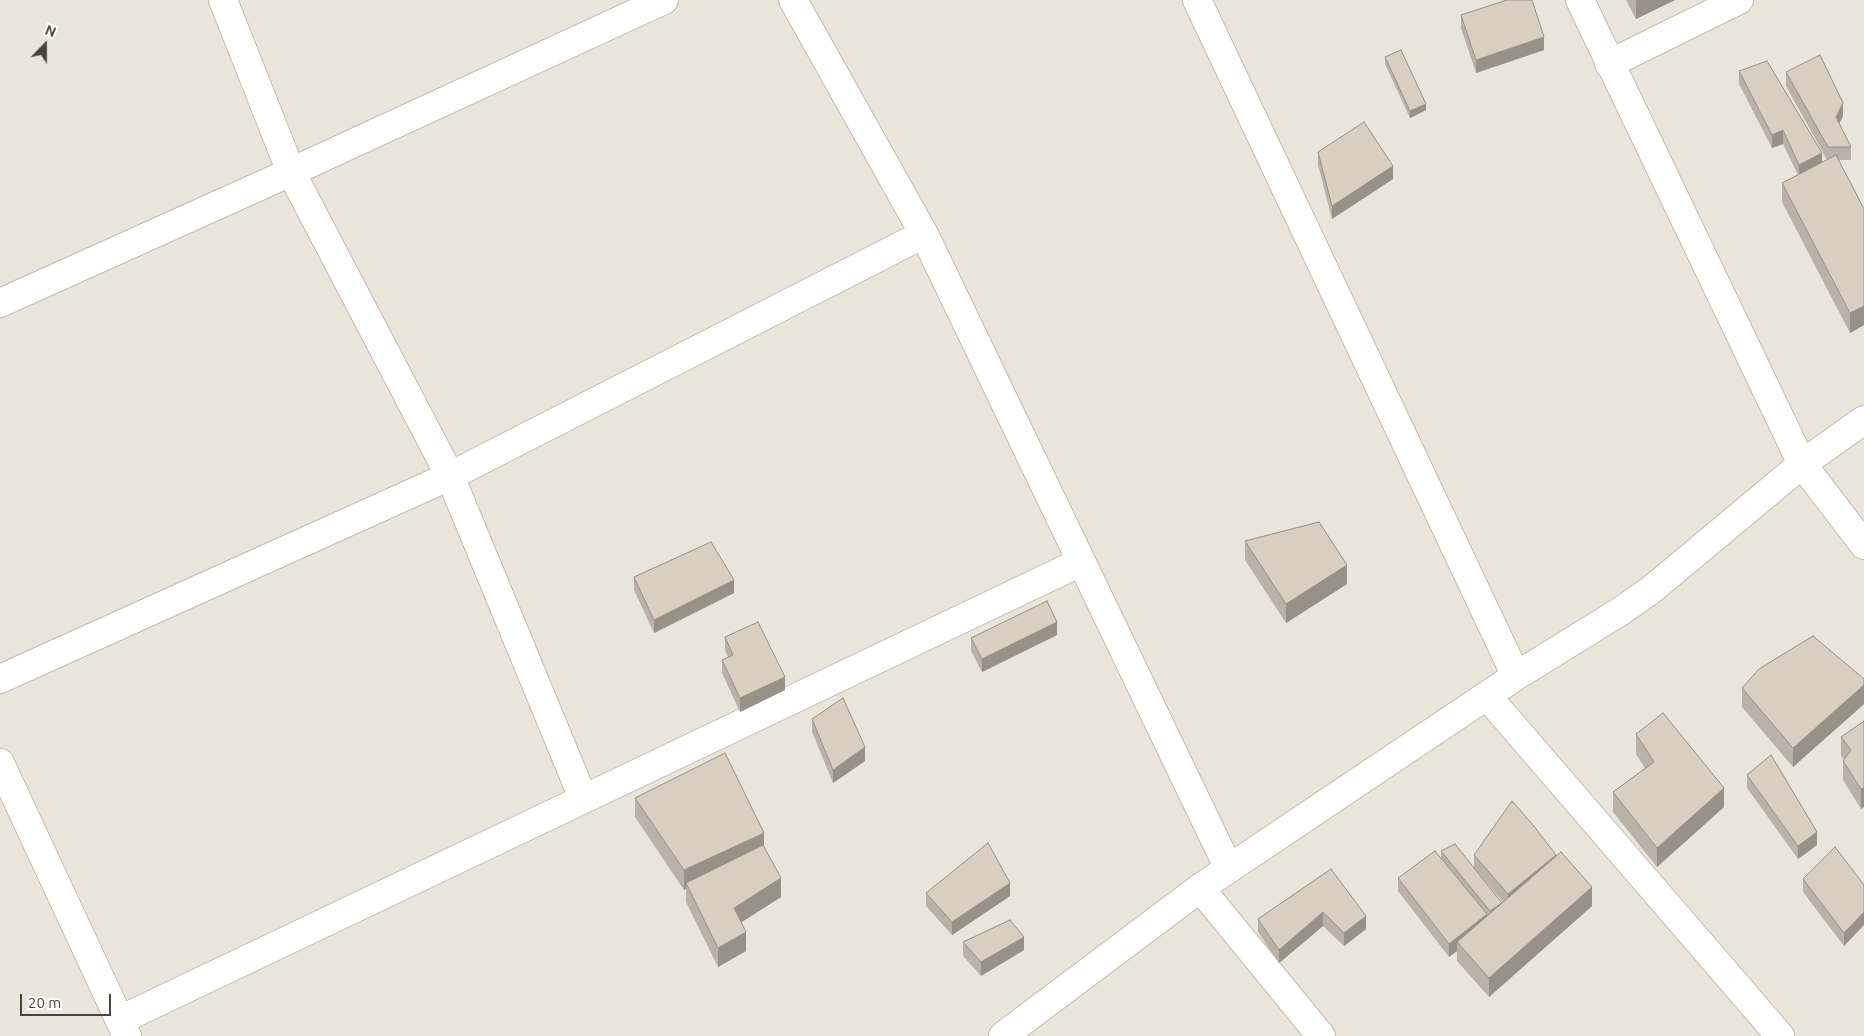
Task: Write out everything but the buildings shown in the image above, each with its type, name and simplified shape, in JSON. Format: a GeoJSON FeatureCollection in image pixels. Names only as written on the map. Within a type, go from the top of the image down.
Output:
{"type":"FeatureCollection","features":[{"type":"Feature","properties":{"kind":"street"},"geometry":{"type":"LineString","coordinates":[[223,0],[291,172],[450,476],[583,798]]}},
{"type":"Feature","properties":{"kind":"street"},"geometry":{"type":"LineString","coordinates":[[0,303],[291,172],[664,0]]}},
{"type":"Feature","properties":{"kind":"street"},"geometry":{"type":"LineString","coordinates":[[793,0],[924,234],[1229,869]]}},
{"type":"Feature","properties":{"kind":"street"},"geometry":{"type":"LineString","coordinates":[[1198,0],[1516,676]]}},
{"type":"Feature","properties":{"kind":"street"},"geometry":{"type":"LineString","coordinates":[[1580,0],[1802,464],[1864,545]]}},
{"type":"Feature","properties":{"kind":"street"},"geometry":{"type":"LineString","coordinates":[[1609,64],[1740,0]]}},
{"type":"Feature","properties":{"kind":"street"},"geometry":{"type":"LineString","coordinates":[[0,680],[450,476],[924,234]]}},
{"type":"Feature","properties":{"kind":"street"},"geometry":{"type":"LineString","coordinates":[[1003,1036],[1200,888],[1516,676],[1621,611],[1651,590],[1802,464],[1864,420]]}},
{"type":"Feature","properties":{"kind":"street"},"geometry":{"type":"LineString","coordinates":[[0,763],[123,1028],[583,798],[1081,562]]}},
{"type":"Feature","properties":{"kind":"street"},"geometry":{"type":"LineString","coordinates":[[1488,696],[1780,1036]]}},
{"type":"Feature","properties":{"kind":"street"},"geometry":{"type":"LineString","coordinates":[[1200,888],[1321,1036]]}},
{"type":"Feature","properties":{"kind":"shaded area"},"geometry":{"type":"Polygon","coordinates":[[[0,0],[1864,0],[1864,1036],[0,1036],[0,0]]]}}]}
